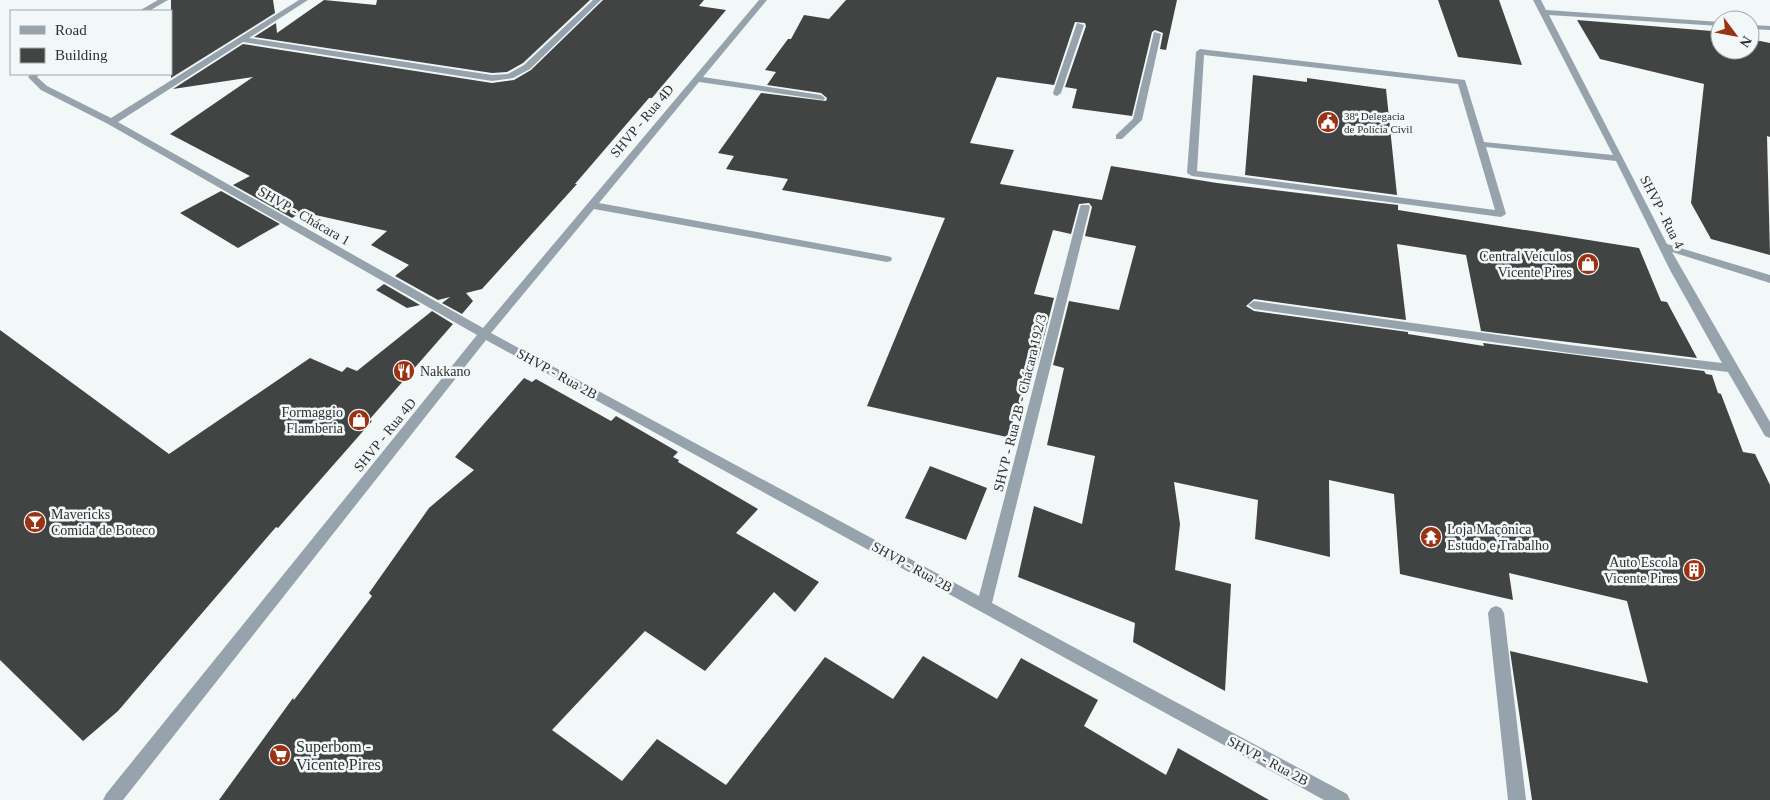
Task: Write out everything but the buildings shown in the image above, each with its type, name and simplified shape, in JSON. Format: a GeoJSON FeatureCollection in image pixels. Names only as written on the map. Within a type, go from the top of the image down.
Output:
{"type":"FeatureCollection","features":[{"type":"Feature","properties":{"kind":"street"},"geometry":{"type":"LineString","coordinates":[[146,10],[164,0]]}},
{"type":"Feature","properties":{"kind":"street"},"geometry":{"type":"LineString","coordinates":[[111,122],[304,0]]}},
{"type":"Feature","properties":{"kind":"street"},"geometry":{"type":"LineString","coordinates":[[243,40],[492,78],[510,76],[527,67],[597,0]]}},
{"type":"Feature","properties":{"kind":"street","name":"SHVP - Rua 4D"},"geometry":{"type":"LineString","coordinates":[[112,800],[484,334],[763,0]]}},
{"type":"Feature","properties":{"kind":"street","name":"SHVP - Rua 4"},"geometry":{"type":"LineString","coordinates":[[1537,0],[1582,81],[1663,246],[1731,368],[1770,432]]}},
{"type":"Feature","properties":{"kind":"street"},"geometry":{"type":"LineString","coordinates":[[1544,12],[1710,23]]}},
{"type":"Feature","properties":{"kind":"street"},"geometry":{"type":"LineString","coordinates":[[1057,93],[1080,25]]}},
{"type":"Feature","properties":{"kind":"street"},"geometry":{"type":"LineString","coordinates":[[1119,137],[1137,120],[1157,34]]}},
{"type":"Feature","properties":{"kind":"street"},"geometry":{"type":"LineString","coordinates":[[1200,52],[1462,82],[1480,144],[1501,214],[1192,173],[1200,52]]}},
{"type":"Feature","properties":{"kind":"street","name":"SHVP - Chácara 1"},"geometry":{"type":"LineString","coordinates":[[35,75],[32,77],[44,88],[111,122],[484,334]]}},
{"type":"Feature","properties":{"kind":"street"},"geometry":{"type":"LineString","coordinates":[[698,79],[821,98]]}},
{"type":"Feature","properties":{"kind":"street"},"geometry":{"type":"LineString","coordinates":[[1480,144],[1620,159]]}},
{"type":"Feature","properties":{"kind":"street"},"geometry":{"type":"LineString","coordinates":[[591,205],[887,258]]}},
{"type":"Feature","properties":{"kind":"street","name":"SHVP - Rua 2B - Chácara 192/3"},"geometry":{"type":"LineString","coordinates":[[984,606],[1085,207]]}},
{"type":"Feature","properties":{"kind":"street"},"geometry":{"type":"LineString","coordinates":[[1663,246],[1770,279]]}},
{"type":"Feature","properties":{"kind":"street"},"geometry":{"type":"LineString","coordinates":[[1254,306],[1570,349],[1731,368]]}},
{"type":"Feature","properties":{"kind":"street","name":"SHVP - Rua 2B"},"geometry":{"type":"LineString","coordinates":[[484,334],[1341,800]]}},
{"type":"Feature","properties":{"kind":"street"},"geometry":{"type":"LineString","coordinates":[[1496,613],[1517,800]]}},
{"type":"Feature","properties":{"kind":"place","name":"38ª Delegacia de Polícia Civil"},"geometry":{"type":"Point","coordinates":[1328,122]}},
{"type":"Feature","properties":{"kind":"place","name":"Central Veículos Vicente Pires"},"geometry":{"type":"Point","coordinates":[1588,264]}},
{"type":"Feature","properties":{"kind":"place","name":"Nakkano"},"geometry":{"type":"Point","coordinates":[404,371]}},
{"type":"Feature","properties":{"kind":"place","name":"Formaggio Flamberia"},"geometry":{"type":"Point","coordinates":[359,420]}},
{"type":"Feature","properties":{"kind":"place","name":"Mavericks Comida de Boteco"},"geometry":{"type":"Point","coordinates":[35,522]}},
{"type":"Feature","properties":{"kind":"place","name":"Loja Maçônica Estudo e Trabalho"},"geometry":{"type":"Point","coordinates":[1431,537]}},
{"type":"Feature","properties":{"kind":"place","name":"Auto Escola Vicente Pires"},"geometry":{"type":"Point","coordinates":[1694,570]}},
{"type":"Feature","properties":{"kind":"place","name":"Superbom - Vicente Pires"},"geometry":{"type":"Point","coordinates":[280,755]}}]}
